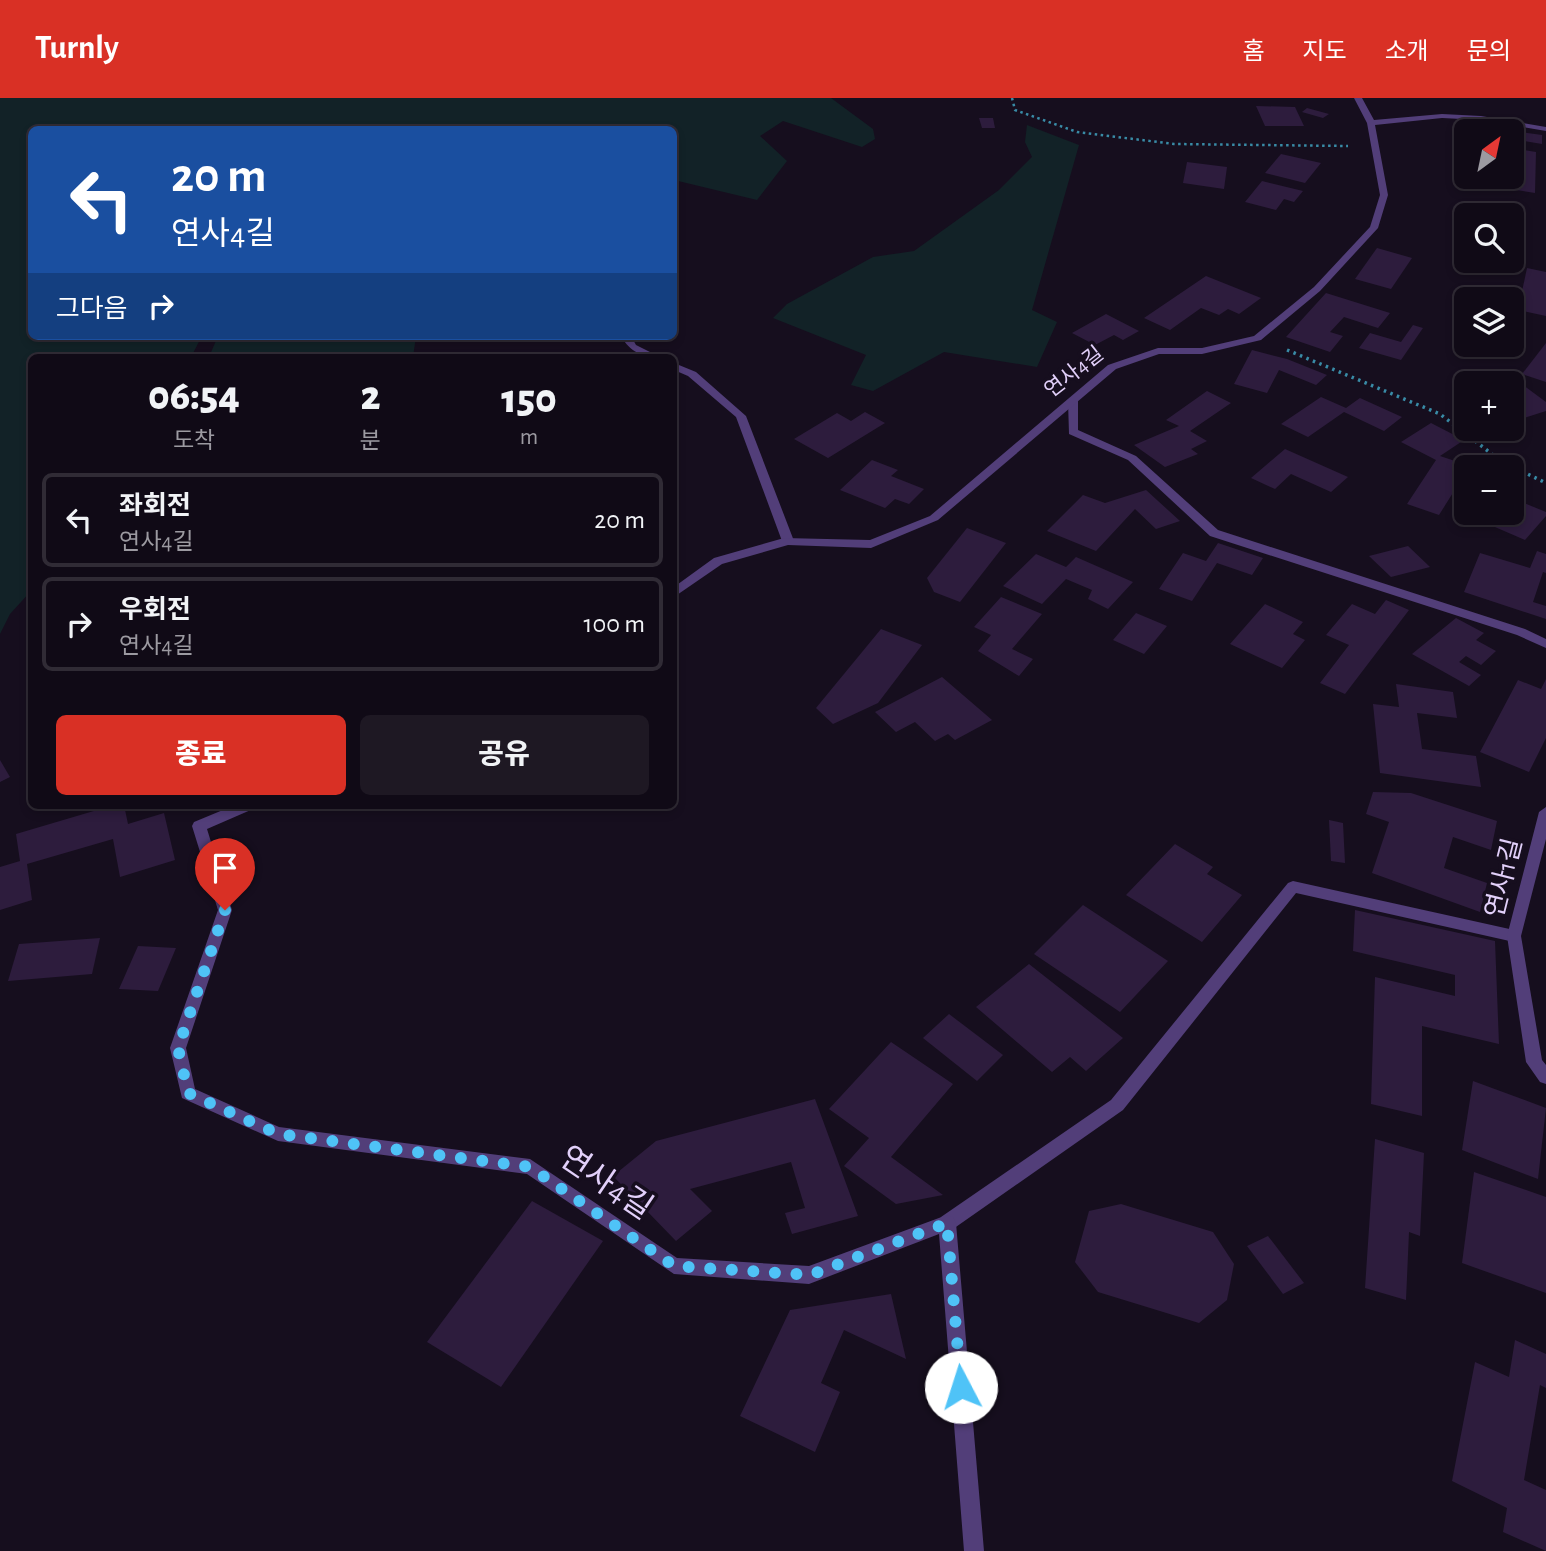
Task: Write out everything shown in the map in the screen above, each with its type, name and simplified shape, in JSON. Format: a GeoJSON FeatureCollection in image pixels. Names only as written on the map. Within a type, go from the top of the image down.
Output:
{"type":"FeatureCollection","features":[{"type":"Feature","properties":{"kind":"street","name":"연사4길"},"geometry":{"type":"LineString","coordinates":[[677,591],[718,561],[788,541],[871,544],[934,518],[1112,367],[1158,351],[1202,351],[1257,338],[1317,289],[1374,228],[1384,195],[1371,123],[1358,98]]}},
{"type":"Feature","properties":{"kind":"street"},"geometry":{"type":"LineString","coordinates":[[1371,123],[1442,116],[1480,118],[1546,129]]}},
{"type":"Feature","properties":{"kind":"street"},"geometry":{"type":"LineString","coordinates":[[628,340],[632,347],[647,354]]}},
{"type":"Feature","properties":{"kind":"street"},"geometry":{"type":"LineString","coordinates":[[677,367],[692,374],[741,416],[788,541]]}},
{"type":"Feature","properties":{"kind":"street"},"geometry":{"type":"LineString","coordinates":[[1073,401],[1073,432],[1132,458],[1214,533],[1521,632],[1546,644]]}},
{"type":"Feature","properties":{"kind":"street","name":"연사4길"},"geometry":{"type":"LineString","coordinates":[[239,809],[199,826],[225,910],[178,1048],[188,1093],[278,1134],[530,1167],[674,1266],[810,1275],[947,1223]]}},
{"type":"Feature","properties":{"kind":"street","name":"연사1길"},"geometry":{"type":"LineString","coordinates":[[1546,812],[1514,936],[1534,1062],[1546,1077]]}},
{"type":"Feature","properties":{"kind":"street"},"geometry":{"type":"LineString","coordinates":[[974,1551],[947,1223],[1117,1105],[1293,887],[1514,936]]}},
{"type":"Feature","properties":{"kind":"path"},"geometry":{"type":"LineString","coordinates":[[1012,98],[1015,110],[1077,132],[1174,145],[1374,146]]}},
{"type":"Feature","properties":{"kind":"path"},"geometry":{"type":"LineString","coordinates":[[1257,338],[1440,414],[1501,461],[1546,482]]}},
{"type":"Feature","properties":{"kind":"shaded area"},"geometry":{"type":"Polygon","coordinates":[[[0,98],[831,98],[873,129],[875,139],[862,147],[783,121],[760,136],[787,161],[757,200],[677,181],[677,126],[28,126],[28,340],[200,340],[193,354],[28,354],[28,594],[10,614],[0,634],[0,98]]]}},
{"type":"Feature","properties":{"kind":"shaded area"},"geometry":{"type":"Polygon","coordinates":[[[1027,125],[1079,145],[1032,310],[1057,322],[1037,367],[944,352],[873,391],[851,385],[866,355],[773,318],[787,304],[873,257],[914,251],[999,190],[1032,157],[1025,142],[1027,125]]]}},
{"type":"Feature","properties":{"kind":"shaded area"},"geometry":{"type":"Polygon","coordinates":[[[216,340],[415,340],[413,354],[210,354],[216,340]]]}},
{"type":"Feature","properties":{"kind":"building"},"geometry":{"type":"Polygon","coordinates":[[[1256,106],[1295,107],[1304,126],[1265,126],[1256,106]]]}},
{"type":"Feature","properties":{"kind":"building"},"geometry":{"type":"Polygon","coordinates":[[[1307,108],[1329,114],[1323,118],[1302,112],[1307,108]]]}},
{"type":"Feature","properties":{"kind":"building"},"geometry":{"type":"Polygon","coordinates":[[[979,118],[993,118],[995,128],[982,128],[979,118]]]}},
{"type":"Feature","properties":{"kind":"building"},"geometry":{"type":"Polygon","coordinates":[[[1524,133],[1542,135],[1542,144],[1524,141],[1524,133]]]}},
{"type":"Feature","properties":{"kind":"building"},"geometry":{"type":"Polygon","coordinates":[[[1524,150],[1536,152],[1535,193],[1510,189],[1524,189],[1524,150]]]}},
{"type":"Feature","properties":{"kind":"building"},"geometry":{"type":"Polygon","coordinates":[[[1281,154],[1321,163],[1305,183],[1265,173],[1281,154]]]}},
{"type":"Feature","properties":{"kind":"building"},"geometry":{"type":"Polygon","coordinates":[[[1187,162],[1227,167],[1224,189],[1183,183],[1187,162]]]}},
{"type":"Feature","properties":{"kind":"building"},"geometry":{"type":"Polygon","coordinates":[[[1262,181],[1303,191],[1294,202],[1284,199],[1276,210],[1245,202],[1262,181]]]}},
{"type":"Feature","properties":{"kind":"building"},"geometry":{"type":"Polygon","coordinates":[[[1377,248],[1412,258],[1391,289],[1355,279],[1377,248]]]}},
{"type":"Feature","properties":{"kind":"building"},"geometry":{"type":"Polygon","coordinates":[[[1527,268],[1546,272],[1546,316],[1524,311],[1523,287],[1527,268]]]}},
{"type":"Feature","properties":{"kind":"building"},"geometry":{"type":"Polygon","coordinates":[[[1206,276],[1261,298],[1239,314],[1228,309],[1219,315],[1201,308],[1170,330],[1144,318],[1206,276]]]}},
{"type":"Feature","properties":{"kind":"building"},"geometry":{"type":"Polygon","coordinates":[[[1326,293],[1390,313],[1378,328],[1344,317],[1330,332],[1343,336],[1330,352],[1286,337],[1326,293]]]}},
{"type":"Feature","properties":{"kind":"building"},"geometry":{"type":"Polygon","coordinates":[[[1106,314],[1139,331],[1123,340],[1114,335],[1095,345],[1072,333],[1106,314]]]}},
{"type":"Feature","properties":{"kind":"building"},"geometry":{"type":"Polygon","coordinates":[[[1413,325],[1423,328],[1401,360],[1359,348],[1370,333],[1401,342],[1413,325]]]}},
{"type":"Feature","properties":{"kind":"building"},"geometry":{"type":"Polygon","coordinates":[[[1546,343],[1546,382],[1524,375],[1546,343]]]}},
{"type":"Feature","properties":{"kind":"building"},"geometry":{"type":"Polygon","coordinates":[[[1252,350],[1287,359],[1327,375],[1316,385],[1279,370],[1267,393],[1234,384],[1252,350]]]}},
{"type":"Feature","properties":{"kind":"building"},"geometry":{"type":"Polygon","coordinates":[[[1524,386],[1546,402],[1546,411],[1524,418],[1524,386]]]}},
{"type":"Feature","properties":{"kind":"building"},"geometry":{"type":"Polygon","coordinates":[[[1207,391],[1231,403],[1190,431],[1207,441],[1191,449],[1198,454],[1165,467],[1134,445],[1179,426],[1166,420],[1207,391]]]}},
{"type":"Feature","properties":{"kind":"building"},"geometry":{"type":"Polygon","coordinates":[[[1321,397],[1346,408],[1360,398],[1402,417],[1384,431],[1344,412],[1308,437],[1281,424],[1321,397]]]}},
{"type":"Feature","properties":{"kind":"building"},"geometry":{"type":"Polygon","coordinates":[[[865,412],[885,423],[828,458],[794,439],[837,413],[851,421],[865,412]]]}},
{"type":"Feature","properties":{"kind":"building"},"geometry":{"type":"Polygon","coordinates":[[[1431,423],[1454,435],[1454,441],[1462,441],[1440,456],[1454,461],[1454,491],[1439,515],[1407,504],[1436,460],[1401,442],[1431,423]]]}},
{"type":"Feature","properties":{"kind":"building"},"geometry":{"type":"Polygon","coordinates":[[[1285,449],[1348,477],[1331,492],[1291,474],[1275,489],[1251,478],[1285,449]]]}},
{"type":"Feature","properties":{"kind":"building"},"geometry":{"type":"Polygon","coordinates":[[[872,460],[898,470],[891,476],[924,489],[909,504],[895,499],[885,508],[840,490],[872,460]]]}},
{"type":"Feature","properties":{"kind":"building"},"geometry":{"type":"Polygon","coordinates":[[[1146,490],[1180,521],[1156,529],[1135,509],[1096,551],[1047,531],[1083,495],[1105,503],[1146,490]]]}},
{"type":"Feature","properties":{"kind":"building"},"geometry":{"type":"Polygon","coordinates":[[[1524,503],[1546,512],[1546,516],[1525,540],[1490,525],[1524,525],[1524,503]]]}},
{"type":"Feature","properties":{"kind":"building"},"geometry":{"type":"Polygon","coordinates":[[[967,528],[1006,543],[960,602],[934,592],[927,578],[967,528]]]}},
{"type":"Feature","properties":{"kind":"building"},"geometry":{"type":"Polygon","coordinates":[[[1218,543],[1263,558],[1252,575],[1217,563],[1192,601],[1159,589],[1183,553],[1206,561],[1218,543]]]}},
{"type":"Feature","properties":{"kind":"building"},"geometry":{"type":"Polygon","coordinates":[[[1408,546],[1430,567],[1391,577],[1369,556],[1408,546]]]}},
{"type":"Feature","properties":{"kind":"building"},"geometry":{"type":"Polygon","coordinates":[[[1537,551],[1546,554],[1546,573],[1543,572],[1533,602],[1546,606],[1546,619],[1464,592],[1480,553],[1530,568],[1537,551]]]}},
{"type":"Feature","properties":{"kind":"building"},"geometry":{"type":"Polygon","coordinates":[[[1036,554],[1066,567],[1076,557],[1133,582],[1108,609],[1088,599],[1092,590],[1066,579],[1042,604],[1003,586],[1036,554]]]}},
{"type":"Feature","properties":{"kind":"building"},"geometry":{"type":"Polygon","coordinates":[[[1001,597],[1042,614],[1012,649],[1033,659],[1019,676],[978,651],[991,635],[974,627],[1001,597]]]}},
{"type":"Feature","properties":{"kind":"building"},"geometry":{"type":"Polygon","coordinates":[[[1386,600],[1409,610],[1345,694],[1320,683],[1349,645],[1326,635],[1352,604],[1375,614],[1386,600]]]}},
{"type":"Feature","properties":{"kind":"building"},"geometry":{"type":"Polygon","coordinates":[[[1265,604],[1303,622],[1293,634],[1305,640],[1282,668],[1230,644],[1265,604]]]}},
{"type":"Feature","properties":{"kind":"building"},"geometry":{"type":"Polygon","coordinates":[[[1136,613],[1167,626],[1144,654],[1113,640],[1136,613]]]}},
{"type":"Feature","properties":{"kind":"building"},"geometry":{"type":"Polygon","coordinates":[[[1456,618],[1484,633],[1476,640],[1496,651],[1481,665],[1466,656],[1459,662],[1481,675],[1469,686],[1412,654],[1456,618]]]}},
{"type":"Feature","properties":{"kind":"building"},"geometry":{"type":"Polygon","coordinates":[[[881,629],[922,645],[878,703],[833,724],[816,708],[881,629]]]}},
{"type":"Feature","properties":{"kind":"building"},"geometry":{"type":"Polygon","coordinates":[[[942,677],[992,720],[955,740],[948,734],[935,741],[915,722],[896,732],[875,712],[942,677]]]}},
{"type":"Feature","properties":{"kind":"building"},"geometry":{"type":"Polygon","coordinates":[[[1546,679],[1546,738],[1529,772],[1480,752],[1518,680],[1541,689],[1546,679]]]}},
{"type":"Feature","properties":{"kind":"building"},"geometry":{"type":"Polygon","coordinates":[[[1396,684],[1453,692],[1457,718],[1417,713],[1422,749],[1476,756],[1481,787],[1380,773],[1373,704],[1399,707],[1396,684]]]}},
{"type":"Feature","properties":{"kind":"building"},"geometry":{"type":"Polygon","coordinates":[[[0,760],[10,777],[0,782],[0,760]]]}},
{"type":"Feature","properties":{"kind":"building"},"geometry":{"type":"Polygon","coordinates":[[[1373,792],[1411,793],[1497,821],[1491,850],[1453,837],[1444,868],[1487,883],[1480,912],[1372,873],[1389,822],[1366,814],[1373,792]]]}},
{"type":"Feature","properties":{"kind":"building"},"geometry":{"type":"Polygon","coordinates":[[[100,809],[125,809],[128,824],[164,813],[175,860],[120,877],[113,839],[27,864],[32,900],[0,910],[0,867],[20,861],[16,834],[100,809]]]}},
{"type":"Feature","properties":{"kind":"building"},"geometry":{"type":"Polygon","coordinates":[[[1329,820],[1343,823],[1345,863],[1331,861],[1329,820]]]}},
{"type":"Feature","properties":{"kind":"building"},"geometry":{"type":"Polygon","coordinates":[[[1175,844],[1213,867],[1207,874],[1242,895],[1202,942],[1126,895],[1175,844]]]}},
{"type":"Feature","properties":{"kind":"building"},"geometry":{"type":"Polygon","coordinates":[[[1083,905],[1168,961],[1120,1012],[1034,954],[1083,905]]]}},
{"type":"Feature","properties":{"kind":"building"},"geometry":{"type":"Polygon","coordinates":[[[1355,910],[1495,941],[1499,1044],[1422,1026],[1422,1116],[1371,1104],[1375,977],[1455,996],[1455,975],[1353,951],[1355,910]]]}},
{"type":"Feature","properties":{"kind":"building"},"geometry":{"type":"Polygon","coordinates":[[[100,938],[92,974],[8,981],[19,944],[100,938]]]}},
{"type":"Feature","properties":{"kind":"building"},"geometry":{"type":"Polygon","coordinates":[[[138,946],[176,948],[158,991],[119,989],[138,946]]]}},
{"type":"Feature","properties":{"kind":"building"},"geometry":{"type":"Polygon","coordinates":[[[1029,964],[1123,1038],[1086,1071],[1070,1057],[1052,1072],[976,1007],[1029,964]]]}},
{"type":"Feature","properties":{"kind":"building"},"geometry":{"type":"Polygon","coordinates":[[[949,1014],[1003,1055],[977,1081],[923,1038],[949,1014]]]}},
{"type":"Feature","properties":{"kind":"building"},"geometry":{"type":"Polygon","coordinates":[[[891,1042],[953,1084],[891,1157],[943,1195],[896,1204],[844,1166],[869,1138],[829,1109],[891,1042]]]}},
{"type":"Feature","properties":{"kind":"building"},"geometry":{"type":"Polygon","coordinates":[[[1473,1081],[1546,1108],[1538,1179],[1462,1150],[1473,1081]]]}},
{"type":"Feature","properties":{"kind":"building"},"geometry":{"type":"Polygon","coordinates":[[[815,1099],[858,1216],[792,1234],[785,1213],[805,1208],[791,1162],[690,1189],[712,1211],[676,1241],[613,1176],[656,1141],[815,1099]]]}},
{"type":"Feature","properties":{"kind":"building"},"geometry":{"type":"Polygon","coordinates":[[[1375,1139],[1424,1153],[1420,1236],[1409,1232],[1406,1300],[1365,1288],[1375,1139]]]}},
{"type":"Feature","properties":{"kind":"building"},"geometry":{"type":"Polygon","coordinates":[[[1474,1172],[1546,1197],[1546,1293],[1462,1263],[1474,1172]]]}},
{"type":"Feature","properties":{"kind":"building"},"geometry":{"type":"Polygon","coordinates":[[[532,1201],[603,1241],[501,1387],[427,1342],[532,1201]]]}},
{"type":"Feature","properties":{"kind":"building"},"geometry":{"type":"Polygon","coordinates":[[[1121,1204],[1213,1232],[1234,1264],[1227,1300],[1199,1323],[1098,1292],[1075,1262],[1089,1211],[1121,1204]]]}},
{"type":"Feature","properties":{"kind":"building"},"geometry":{"type":"Polygon","coordinates":[[[1268,1236],[1304,1283],[1283,1294],[1247,1246],[1268,1236]]]}},
{"type":"Feature","properties":{"kind":"building"},"geometry":{"type":"Polygon","coordinates":[[[891,1294],[906,1359],[844,1330],[821,1383],[840,1392],[815,1452],[740,1416],[790,1310],[891,1294]]]}},
{"type":"Feature","properties":{"kind":"building"},"geometry":{"type":"Polygon","coordinates":[[[1515,1340],[1546,1354],[1546,1388],[1540,1385],[1524,1480],[1546,1490],[1546,1551],[1503,1532],[1507,1508],[1452,1481],[1475,1362],[1509,1377],[1515,1340]]]}},
{"type":"Feature","properties":{"kind":"route"},"geometry":{"type":"LineString","coordinates":[[225,910],[178,1048],[188,1093],[278,1134],[530,1167],[674,1266],[810,1275],[947,1223],[961,1387]]}}]}
